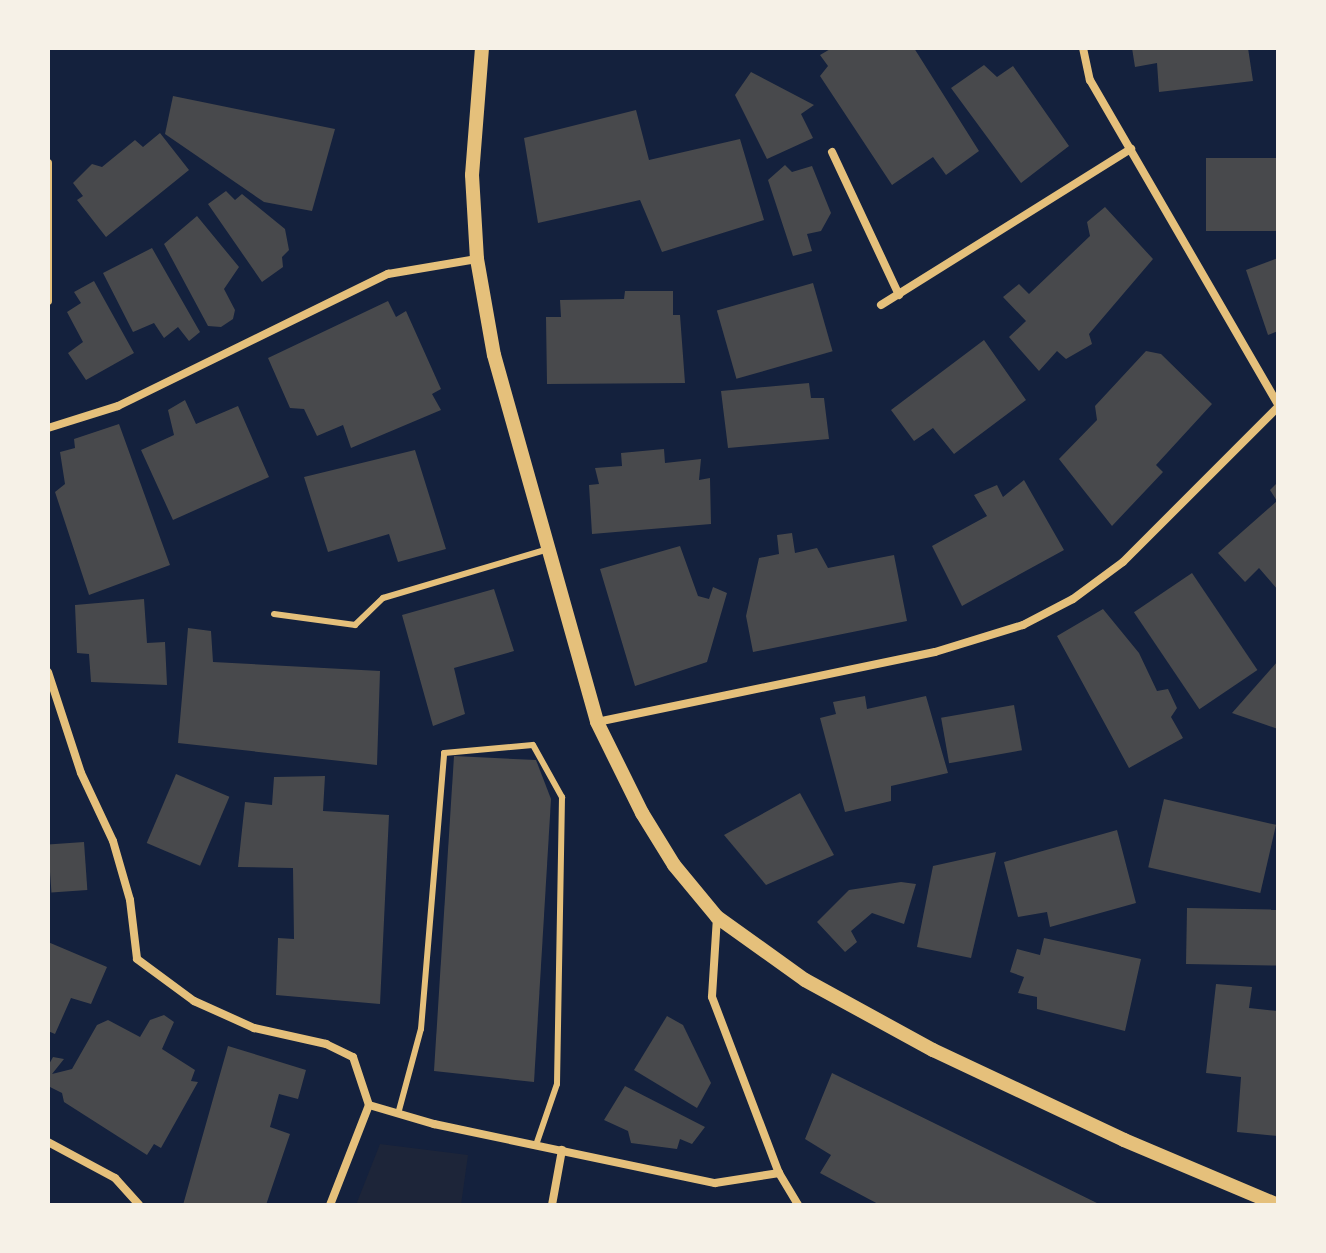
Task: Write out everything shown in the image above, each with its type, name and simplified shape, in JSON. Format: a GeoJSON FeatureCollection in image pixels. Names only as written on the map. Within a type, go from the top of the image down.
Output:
{"type":"FeatureCollection","features":[{"type":"Feature","properties":{"kind":"street"},"geometry":{"type":"LineString","coordinates":[[482,48],[472,175],[477,259],[494,355],[545,550],[597,722],[642,813],[717,917],[805,980],[933,1050],[1124,1140],[1278,1205]]}},
{"type":"Feature","properties":{"kind":"street"},"geometry":{"type":"LineString","coordinates":[[597,722],[935,652],[1023,625],[1073,599],[1123,562],[1278,405],[1090,80],[1083,48]]}},
{"type":"Feature","properties":{"kind":"street"},"geometry":{"type":"LineString","coordinates":[[881,305],[1131,149]]}},
{"type":"Feature","properties":{"kind":"street"},"geometry":{"type":"LineString","coordinates":[[832,152],[899,295]]}},
{"type":"Feature","properties":{"kind":"street"},"geometry":{"type":"LineString","coordinates":[[48,163],[48,301]]}},
{"type":"Feature","properties":{"kind":"street"},"geometry":{"type":"LineString","coordinates":[[48,428],[118,406],[388,274],[477,259]]}},
{"type":"Feature","properties":{"kind":"street"},"geometry":{"type":"LineString","coordinates":[[48,672],[81,773],[113,841],[130,900],[137,959],[194,1001],[242,1023],[326,1044],[353,1057],[369,1105],[330,1205]]}},
{"type":"Feature","properties":{"kind":"street"},"geometry":{"type":"LineString","coordinates":[[717,917],[712,997],[779,1173],[798,1205]]}},
{"type":"Feature","properties":{"kind":"street"},"geometry":{"type":"LineString","coordinates":[[369,1105],[398,1114],[715,1183],[779,1173]]}},
{"type":"Feature","properties":{"kind":"street"},"geometry":{"type":"LineString","coordinates":[[48,1142],[115,1178],[139,1205]]}},
{"type":"Feature","properties":{"kind":"street"},"geometry":{"type":"LineString","coordinates":[[552,1205],[562,1150]]}},
{"type":"Feature","properties":{"kind":"lane"},"geometry":{"type":"LineString","coordinates":[[274,614],[355,625],[383,598],[545,550]]}},
{"type":"Feature","properties":{"kind":"lane"},"geometry":{"type":"LineString","coordinates":[[398,1114],[421,1029],[444,753],[533,745],[562,797],[557,1084],[536,1145]]}},
{"type":"Feature","properties":{"kind":"shaded area"},"geometry":{"type":"Polygon","coordinates":[[[380,1144],[468,1155],[461,1205],[356,1205],[380,1144]]]}},
{"type":"Feature","properties":{"kind":"building"},"geometry":{"type":"Polygon","coordinates":[[[832,48],[914,48],[979,151],[946,175],[933,157],[892,185],[820,76],[828,66],[820,55],[832,48]]]}},
{"type":"Feature","properties":{"kind":"building"},"geometry":{"type":"Polygon","coordinates":[[[1132,48],[1248,48],[1253,81],[1159,92],[1157,63],[1135,67],[1132,48]]]}},
{"type":"Feature","properties":{"kind":"building"},"geometry":{"type":"Polygon","coordinates":[[[984,65],[997,77],[1013,66],[1069,146],[1021,183],[951,88],[984,65]]]}},
{"type":"Feature","properties":{"kind":"building"},"geometry":{"type":"Polygon","coordinates":[[[751,72],[814,105],[801,114],[813,138],[767,159],[735,95],[751,72]]]}},
{"type":"Feature","properties":{"kind":"building"},"geometry":{"type":"Polygon","coordinates":[[[173,96],[335,129],[312,211],[264,202],[165,134],[173,96]]]}},
{"type":"Feature","properties":{"kind":"building"},"geometry":{"type":"Polygon","coordinates":[[[636,110],[649,160],[740,139],[764,220],[662,252],[640,200],[538,223],[524,138],[636,110]]]}},
{"type":"Feature","properties":{"kind":"building"},"geometry":{"type":"Polygon","coordinates":[[[160,133],[189,170],[106,237],[77,200],[83,196],[73,183],[92,164],[102,167],[135,140],[143,147],[160,133]]]}},
{"type":"Feature","properties":{"kind":"building"},"geometry":{"type":"Polygon","coordinates":[[[1206,158],[1278,158],[1278,231],[1206,231],[1206,158]]]}},
{"type":"Feature","properties":{"kind":"building"},"geometry":{"type":"Polygon","coordinates":[[[785,165],[792,172],[812,166],[831,213],[821,231],[807,234],[812,251],[793,256],[768,180],[785,165]]]}},
{"type":"Feature","properties":{"kind":"building"},"geometry":{"type":"Polygon","coordinates":[[[226,191],[235,200],[242,194],[285,229],[289,250],[282,257],[283,267],[262,282],[208,204],[226,191]]]}},
{"type":"Feature","properties":{"kind":"building"},"geometry":{"type":"Polygon","coordinates":[[[1105,207],[1153,259],[1089,334],[1092,344],[1066,359],[1057,351],[1039,371],[1009,337],[1026,321],[1003,297],[1019,284],[1029,294],[1090,236],[1087,222],[1105,207]]]}},
{"type":"Feature","properties":{"kind":"building"},"geometry":{"type":"Polygon","coordinates":[[[197,216],[239,267],[224,289],[235,310],[233,319],[221,327],[208,326],[164,244],[197,216]]]}},
{"type":"Feature","properties":{"kind":"building"},"geometry":{"type":"Polygon","coordinates":[[[152,248],[200,332],[189,341],[178,327],[164,338],[154,323],[133,332],[103,273],[152,248]]]}},
{"type":"Feature","properties":{"kind":"building"},"geometry":{"type":"Polygon","coordinates":[[[1278,258],[1278,331],[1268,335],[1246,270],[1278,258]]]}},
{"type":"Feature","properties":{"kind":"building"},"geometry":{"type":"Polygon","coordinates":[[[94,281],[134,353],[86,380],[68,353],[83,342],[67,312],[81,303],[74,292],[94,281]]]}},
{"type":"Feature","properties":{"kind":"building"},"geometry":{"type":"Polygon","coordinates":[[[813,283],[833,351],[736,379],[717,311],[813,283]]]}},
{"type":"Feature","properties":{"kind":"building"},"geometry":{"type":"Polygon","coordinates":[[[625,291],[673,291],[673,315],[680,315],[685,383],[547,384],[546,317],[561,317],[560,300],[624,299],[625,291]]]}},
{"type":"Feature","properties":{"kind":"building"},"geometry":{"type":"Polygon","coordinates":[[[388,301],[396,317],[406,311],[441,389],[432,394],[441,410],[351,448],[343,425],[317,436],[304,409],[290,408],[268,358],[388,301]]]}},
{"type":"Feature","properties":{"kind":"building"},"geometry":{"type":"Polygon","coordinates":[[[984,340],[1026,400],[954,454],[933,428],[914,441],[891,410],[984,340]]]}},
{"type":"Feature","properties":{"kind":"building"},"geometry":{"type":"Polygon","coordinates":[[[1146,351],[1161,354],[1212,404],[1156,465],[1163,472],[1112,526],[1059,459],[1097,420],[1095,406],[1146,351]]]}},
{"type":"Feature","properties":{"kind":"building"},"geometry":{"type":"Polygon","coordinates":[[[809,383],[811,398],[824,398],[829,439],[728,448],[721,391],[809,383]]]}},
{"type":"Feature","properties":{"kind":"building"},"geometry":{"type":"Polygon","coordinates":[[[185,400],[196,424],[238,406],[269,477],[173,520],[141,450],[174,435],[168,410],[185,400]]]}},
{"type":"Feature","properties":{"kind":"building"},"geometry":{"type":"Polygon","coordinates":[[[119,424],[170,565],[89,595],[55,492],[65,484],[60,452],[75,448],[74,439],[119,424]]]}},
{"type":"Feature","properties":{"kind":"building"},"geometry":{"type":"Polygon","coordinates":[[[664,449],[665,463],[701,459],[699,480],[710,478],[711,524],[592,534],[589,485],[599,484],[595,468],[622,466],[621,453],[664,449]]]}},
{"type":"Feature","properties":{"kind":"building"},"geometry":{"type":"Polygon","coordinates":[[[415,450],[446,549],[398,562],[389,534],[328,552],[304,477],[415,450]]]}},
{"type":"Feature","properties":{"kind":"building"},"geometry":{"type":"Polygon","coordinates":[[[1024,480],[1064,550],[962,606],[932,546],[987,516],[974,495],[997,485],[1003,497],[1024,480]]]}},
{"type":"Feature","properties":{"kind":"building"},"geometry":{"type":"Polygon","coordinates":[[[1278,482],[1278,590],[1259,568],[1245,582],[1218,553],[1277,501],[1270,490],[1278,482]]]}},
{"type":"Feature","properties":{"kind":"building"},"geometry":{"type":"Polygon","coordinates":[[[792,533],[795,553],[817,548],[828,568],[894,555],[907,621],[753,652],[746,616],[759,558],[779,554],[777,535],[792,533]]]}},
{"type":"Feature","properties":{"kind":"building"},"geometry":{"type":"Polygon","coordinates":[[[680,546],[698,596],[709,599],[713,587],[727,593],[707,662],[635,686],[600,569],[680,546]]]}},
{"type":"Feature","properties":{"kind":"building"},"geometry":{"type":"Polygon","coordinates":[[[1192,573],[1257,670],[1199,709],[1134,612],[1192,573]]]}},
{"type":"Feature","properties":{"kind":"building"},"geometry":{"type":"Polygon","coordinates":[[[494,589],[514,651],[454,668],[465,714],[433,726],[402,615],[494,589]]]}},
{"type":"Feature","properties":{"kind":"building"},"geometry":{"type":"Polygon","coordinates":[[[144,599],[147,643],[165,642],[167,685],[91,682],[89,654],[77,653],[75,605],[144,599]]]}},
{"type":"Feature","properties":{"kind":"building"},"geometry":{"type":"Polygon","coordinates":[[[1103,609],[1139,653],[1157,691],[1168,689],[1177,708],[1171,717],[1183,738],[1129,768],[1057,636],[1103,609]]]}},
{"type":"Feature","properties":{"kind":"building"},"geometry":{"type":"Polygon","coordinates":[[[188,628],[211,631],[213,662],[380,671],[377,765],[178,743],[188,628]]]}},
{"type":"Feature","properties":{"kind":"building"},"geometry":{"type":"Polygon","coordinates":[[[1278,661],[1278,729],[1232,713],[1278,661]]]}},
{"type":"Feature","properties":{"kind":"building"},"geometry":{"type":"Polygon","coordinates":[[[865,696],[867,709],[926,696],[948,773],[891,786],[891,801],[845,812],[820,718],[836,714],[833,702],[865,696]]]}},
{"type":"Feature","properties":{"kind":"building"},"geometry":{"type":"Polygon","coordinates":[[[1014,705],[1022,750],[949,763],[941,718],[1014,705]]]}},
{"type":"Feature","properties":{"kind":"building"},"geometry":{"type":"Polygon","coordinates":[[[454,756],[536,760],[551,799],[534,1082],[434,1071],[454,756]]]}},
{"type":"Feature","properties":{"kind":"building"},"geometry":{"type":"Polygon","coordinates":[[[176,774],[229,797],[200,866],[147,843],[176,774]]]}},
{"type":"Feature","properties":{"kind":"building"},"geometry":{"type":"Polygon","coordinates":[[[325,776],[323,811],[389,815],[380,1004],[276,995],[278,938],[294,939],[293,868],[238,867],[245,802],[272,805],[274,777],[325,776]]]}},
{"type":"Feature","properties":{"kind":"building"},"geometry":{"type":"Polygon","coordinates":[[[800,793],[834,855],[766,885],[724,835],[800,793]]]}},
{"type":"Feature","properties":{"kind":"building"},"geometry":{"type":"Polygon","coordinates":[[[1164,799],[1276,825],[1260,893],[1148,867],[1164,799]]]}},
{"type":"Feature","properties":{"kind":"building"},"geometry":{"type":"Polygon","coordinates":[[[1117,830],[1136,903],[1050,927],[1047,912],[1018,917],[1004,862],[1117,830]]]}},
{"type":"Feature","properties":{"kind":"building"},"geometry":{"type":"Polygon","coordinates":[[[84,842],[87,890],[51,892],[48,845],[84,842]]]}},
{"type":"Feature","properties":{"kind":"building"},"geometry":{"type":"Polygon","coordinates":[[[996,852],[971,958],[917,947],[933,866],[996,852]]]}},
{"type":"Feature","properties":{"kind":"building"},"geometry":{"type":"Polygon","coordinates":[[[901,882],[916,884],[904,924],[872,913],[851,931],[857,942],[845,952],[817,922],[849,890],[901,882]]]}},
{"type":"Feature","properties":{"kind":"building"},"geometry":{"type":"Polygon","coordinates":[[[1187,908],[1278,910],[1277,966],[1186,964],[1187,908]]]}},
{"type":"Feature","properties":{"kind":"building"},"geometry":{"type":"Polygon","coordinates":[[[1044,938],[1141,959],[1125,1031],[1037,1009],[1037,997],[1018,993],[1024,977],[1010,972],[1017,949],[1040,955],[1044,938]]]}},
{"type":"Feature","properties":{"kind":"building"},"geometry":{"type":"Polygon","coordinates":[[[48,942],[107,967],[91,1004],[71,998],[55,1034],[48,1031],[48,942]]]}},
{"type":"Feature","properties":{"kind":"building"},"geometry":{"type":"Polygon","coordinates":[[[1216,984],[1252,987],[1249,1008],[1278,1011],[1278,1136],[1237,1132],[1241,1077],[1206,1073],[1216,984]]]}},
{"type":"Feature","properties":{"kind":"building"},"geometry":{"type":"Polygon","coordinates":[[[164,1015],[174,1022],[162,1049],[195,1070],[191,1081],[198,1082],[161,1148],[154,1144],[147,1155],[64,1102],[62,1093],[48,1086],[48,1066],[53,1057],[64,1059],[52,1074],[72,1069],[97,1025],[108,1020],[140,1037],[150,1020],[164,1015]]]}},
{"type":"Feature","properties":{"kind":"building"},"geometry":{"type":"Polygon","coordinates":[[[667,1016],[683,1025],[711,1083],[697,1108],[634,1070],[667,1016]]]}},
{"type":"Feature","properties":{"kind":"building"},"geometry":{"type":"Polygon","coordinates":[[[228,1046],[306,1070],[298,1099],[279,1094],[270,1127],[290,1134],[266,1205],[183,1205],[228,1046]]]}},
{"type":"Feature","properties":{"kind":"building"},"geometry":{"type":"Polygon","coordinates":[[[832,1073],[1101,1205],[880,1205],[820,1173],[831,1155],[805,1139],[832,1073]]]}},
{"type":"Feature","properties":{"kind":"building"},"geometry":{"type":"Polygon","coordinates":[[[625,1086],[705,1127],[692,1144],[680,1139],[677,1149],[631,1143],[628,1131],[604,1120],[625,1086]]]}}]}
